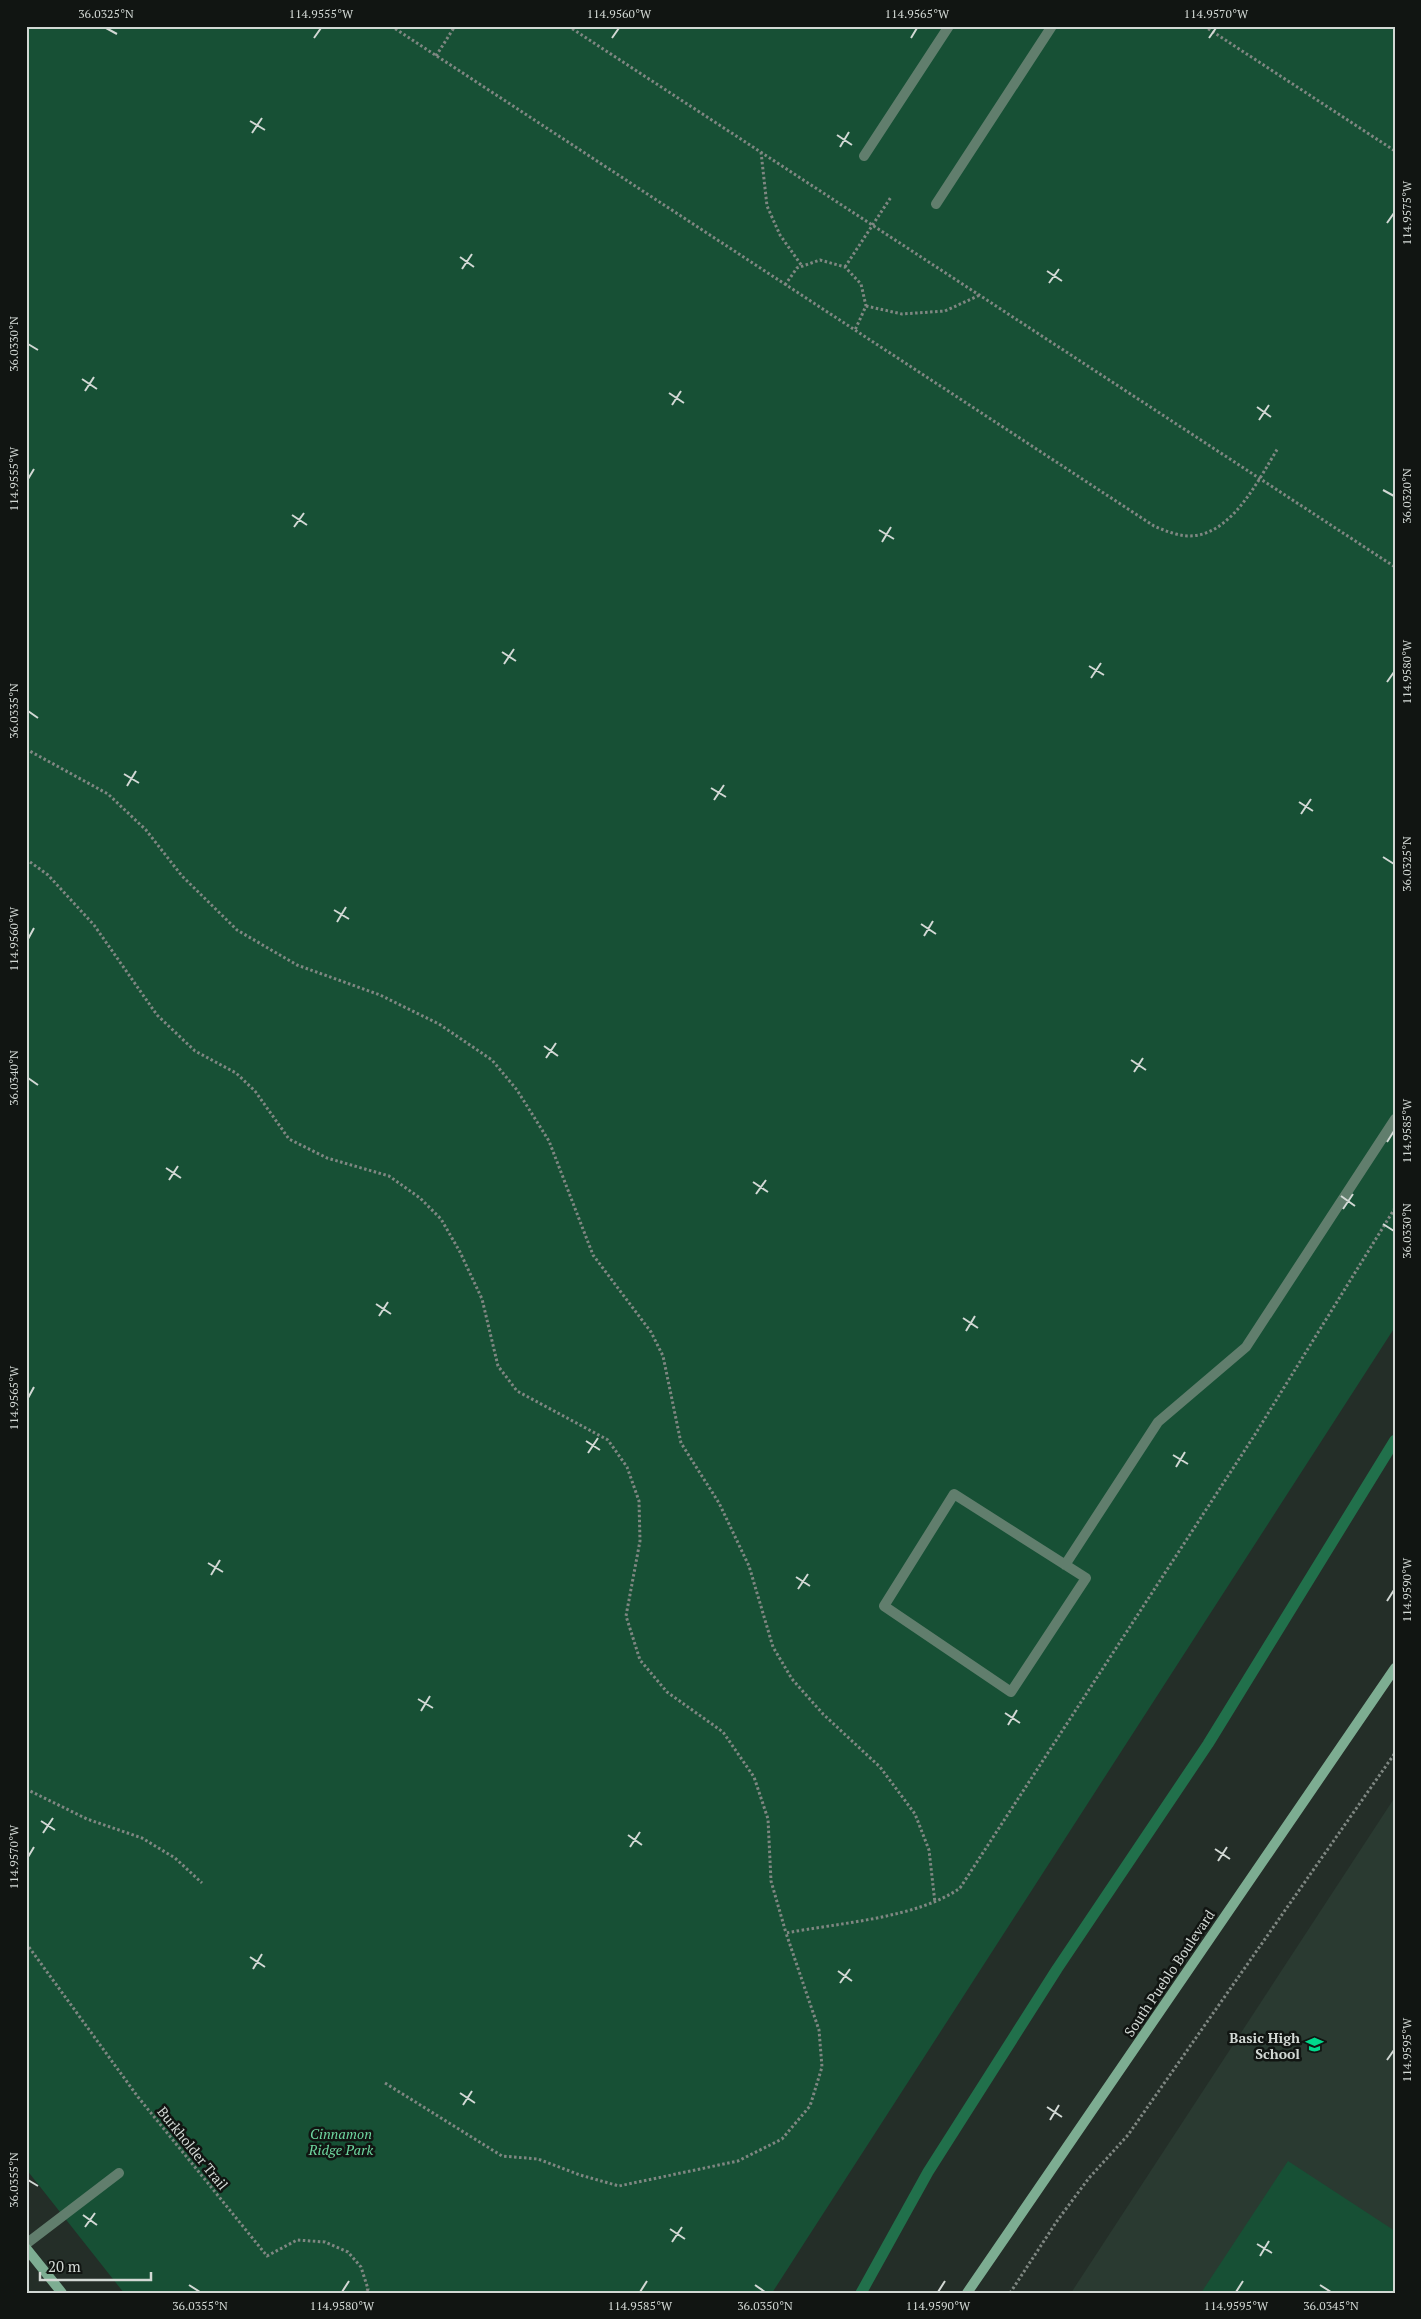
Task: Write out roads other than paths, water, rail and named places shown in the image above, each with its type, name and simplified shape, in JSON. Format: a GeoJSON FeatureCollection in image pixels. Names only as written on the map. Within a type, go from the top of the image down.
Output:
{"type":"FeatureCollection","features":[{"type":"Feature","properties":{"kind":"street","name":"South Pueblo Boulevard"},"geometry":{"type":"LineString","coordinates":[[967,2293],[1395,1668]]}},
{"type":"Feature","properties":{"kind":"street"},"geometry":{"type":"LineString","coordinates":[[26,2248],[62,2293]]}},
{"type":"Feature","properties":{"kind":"lane"},"geometry":{"type":"LineString","coordinates":[[864,156],[949,26]]}},
{"type":"Feature","properties":{"kind":"lane"},"geometry":{"type":"LineString","coordinates":[[936,204],[1052,26]]}},
{"type":"Feature","properties":{"kind":"lane"},"geometry":{"type":"LineString","coordinates":[[1066,1565],[1158,1422],[1246,1347],[1395,1119]]}},
{"type":"Feature","properties":{"kind":"lane"},"geometry":{"type":"LineString","coordinates":[[954,1494],[1066,1565],[1086,1578],[1011,1692],[884,1606],[954,1494]]}},
{"type":"Feature","properties":{"kind":"lane"},"geometry":{"type":"LineString","coordinates":[[26,2244],[119,2173]]}},
{"type":"Feature","properties":{"kind":"waterway"},"geometry":{"type":"LineString","coordinates":[[861,2293],[928,2172],[1057,1969],[1208,1744],[1395,1440]]}},
{"type":"Feature","properties":{"kind":"place","name":"Basic High School"},"geometry":{"type":"Point","coordinates":[1314,2045]}},
{"type":"Feature","properties":{"kind":"park label","name":"Cinnamon Ridge Park"},"geometry":{"type":"Point","coordinates":[341,2142]}}]}
